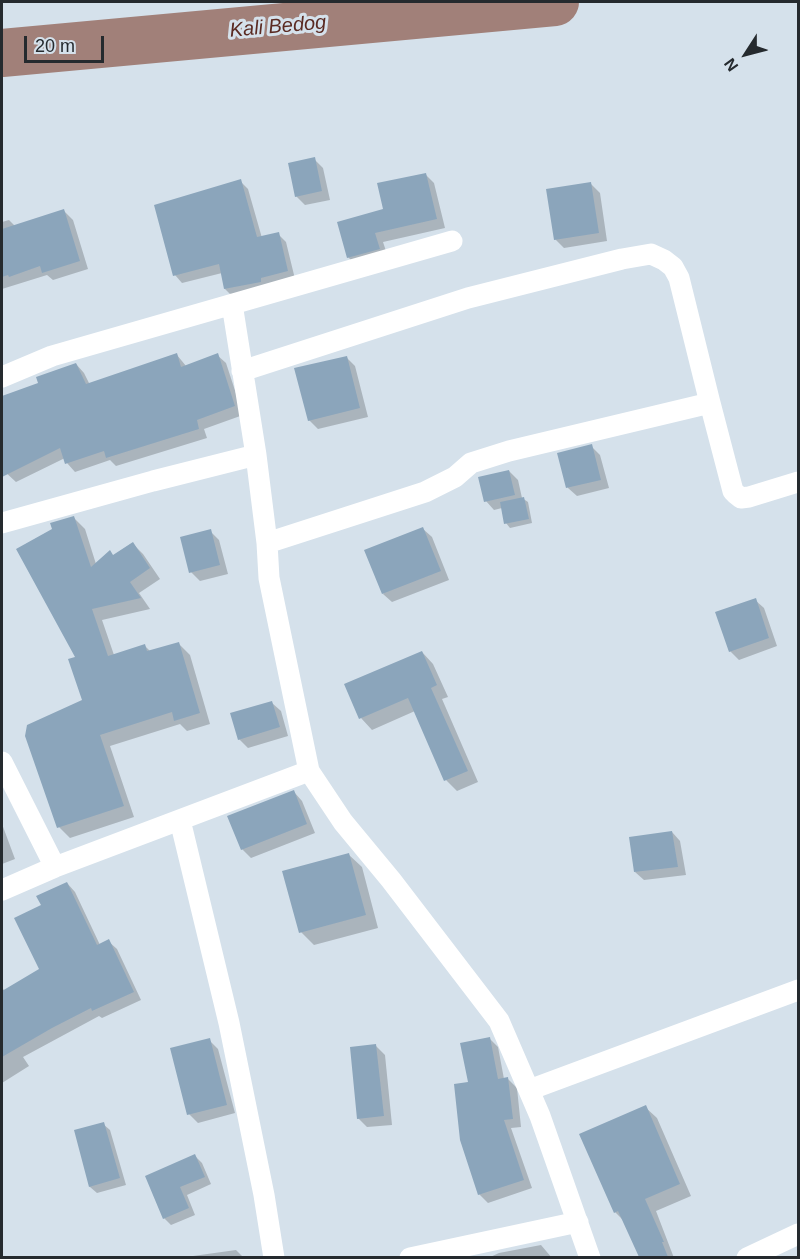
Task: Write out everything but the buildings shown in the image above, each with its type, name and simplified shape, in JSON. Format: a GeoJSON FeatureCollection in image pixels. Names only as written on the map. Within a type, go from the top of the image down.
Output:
{"type":"FeatureCollection","features":[{"type":"Feature","properties":{"kind":"street"},"geometry":{"type":"LineString","coordinates":[[2,377],[52,356],[452,241]]}},
{"type":"Feature","properties":{"kind":"street"},"geometry":{"type":"LineString","coordinates":[[242,371],[468,298],[622,259],[651,254],[673,267],[679,278],[733,491],[741,498],[749,497],[798,482]]}},
{"type":"Feature","properties":{"kind":"street"},"geometry":{"type":"LineString","coordinates":[[232,304],[256,455],[269,578],[309,771],[343,822],[391,880],[499,1021],[540,1116],[590,1257]]}},
{"type":"Feature","properties":{"kind":"street"},"geometry":{"type":"LineString","coordinates":[[267,543],[425,492],[454,477],[471,463],[480,460],[710,403]]}},
{"type":"Feature","properties":{"kind":"street"},"geometry":{"type":"LineString","coordinates":[[2,523],[256,455]]}},
{"type":"Feature","properties":{"kind":"street"},"geometry":{"type":"LineString","coordinates":[[2,762],[55,867]]}},
{"type":"Feature","properties":{"kind":"street"},"geometry":{"type":"LineString","coordinates":[[2,890],[55,867],[309,771]]}},
{"type":"Feature","properties":{"kind":"street"},"geometry":{"type":"LineString","coordinates":[[180,820],[229,1023],[264,1195],[274,1257]]}},
{"type":"Feature","properties":{"kind":"street"},"geometry":{"type":"LineString","coordinates":[[529,1090],[798,990]]}},
{"type":"Feature","properties":{"kind":"street"},"geometry":{"type":"LineString","coordinates":[[410,1257],[578,1222]]}},
{"type":"Feature","properties":{"kind":"street"},"geometry":{"type":"LineString","coordinates":[[747,1257],[798,1234]]}},
{"type":"Feature","properties":{"kind":"waterway","name":"Kali Bedog"},"geometry":{"type":"LineString","coordinates":[[2,53],[555,2]]}}]}
